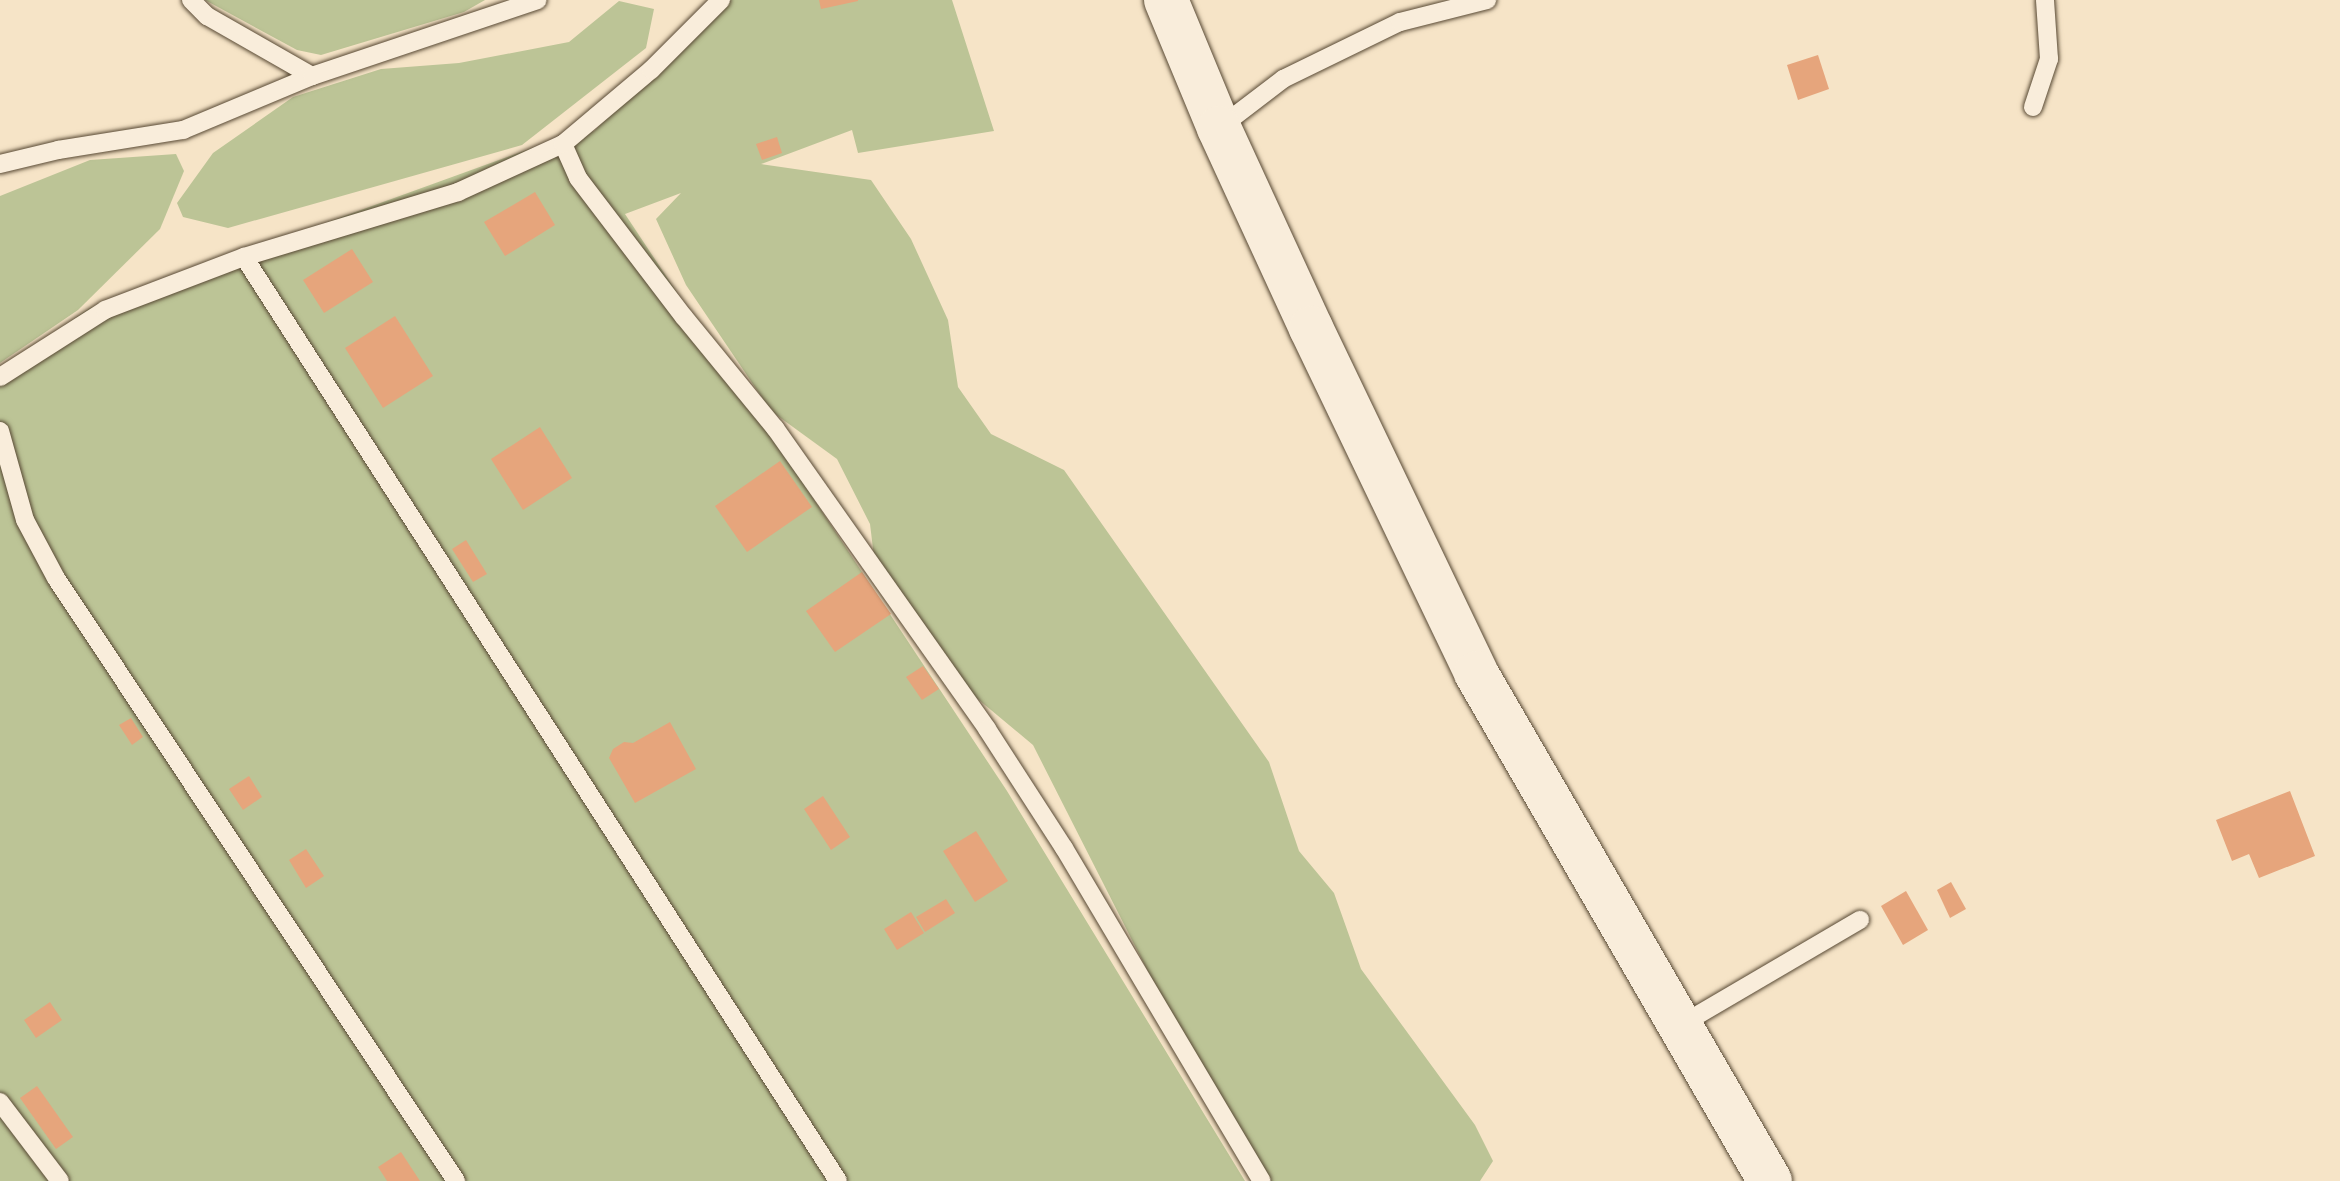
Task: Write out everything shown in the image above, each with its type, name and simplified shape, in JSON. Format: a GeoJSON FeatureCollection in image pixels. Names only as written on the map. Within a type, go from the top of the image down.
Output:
{"type":"FeatureCollection","features":[{"type":"Feature","properties":{"kind":"street"},"geometry":{"type":"LineString","coordinates":[[1166,0],[1219,128],[1476,673],[1770,1181]]}},
{"type":"Feature","properties":{"kind":"lane"},"geometry":{"type":"LineString","coordinates":[[191,0],[207,16],[312,76]]}},
{"type":"Feature","properties":{"kind":"lane"},"geometry":{"type":"LineString","coordinates":[[0,164],[58,150],[183,130],[312,76],[506,4],[538,0]]}},
{"type":"Feature","properties":{"kind":"lane"},"geometry":{"type":"LineString","coordinates":[[0,377],[105,310],[244,257],[458,192],[563,144],[651,70],[721,0]]}},
{"type":"Feature","properties":{"kind":"lane"},"geometry":{"type":"LineString","coordinates":[[1219,128],[1283,79],[1400,22],[1487,0]]}},
{"type":"Feature","properties":{"kind":"lane"},"geometry":{"type":"LineString","coordinates":[[2033,107],[2049,59],[2045,0]]}},
{"type":"Feature","properties":{"kind":"lane"},"geometry":{"type":"LineString","coordinates":[[563,144],[578,178],[684,317],[775,428],[987,729],[1064,848],[1262,1181]]}},
{"type":"Feature","properties":{"kind":"lane"},"geometry":{"type":"LineString","coordinates":[[244,257],[838,1181]]}},
{"type":"Feature","properties":{"kind":"lane"},"geometry":{"type":"LineString","coordinates":[[0,431],[25,520],[56,578],[456,1181]]}},
{"type":"Feature","properties":{"kind":"lane"},"geometry":{"type":"LineString","coordinates":[[1679,1026],[1860,920]]}},
{"type":"Feature","properties":{"kind":"lane"},"geometry":{"type":"LineString","coordinates":[[0,1102],[60,1181]]}},
{"type":"Feature","properties":{"kind":"green space"},"geometry":{"type":"Polygon","coordinates":[[[205,0],[485,0],[464,12],[321,55],[297,50],[205,0]]]}},
{"type":"Feature","properties":{"kind":"green space"},"geometry":{"type":"Polygon","coordinates":[[[730,0],[952,0],[994,131],[858,153],[852,130],[761,164],[871,180],[911,239],[948,320],[958,387],[991,434],[1064,470],[1269,762],[1299,851],[1334,893],[1361,969],[1475,1125],[1493,1161],[1480,1181],[1270,1181],[1168,1011],[1033,745],[961,685],[875,565],[870,524],[837,459],[771,411],[686,285],[656,219],[681,193],[625,214],[1007,791],[1245,1181],[0,1181],[0,369],[90,308],[543,144],[594,131],[730,0]]]}},
{"type":"Feature","properties":{"kind":"green space"},"geometry":{"type":"Polygon","coordinates":[[[619,1],[654,9],[646,48],[522,145],[228,228],[183,217],[177,203],[213,153],[293,97],[381,69],[459,63],[569,42],[619,1]]]}},
{"type":"Feature","properties":{"kind":"green space"},"geometry":{"type":"Polygon","coordinates":[[[176,154],[184,171],[160,229],[78,310],[0,363],[0,196],[90,160],[176,154]]]}},
{"type":"Feature","properties":{"kind":"building"},"geometry":{"type":"Polygon","coordinates":[[[819,0],[858,0],[858,1],[821,9],[819,0]]]}},
{"type":"Feature","properties":{"kind":"building"},"geometry":{"type":"Polygon","coordinates":[[[1818,55],[1829,89],[1798,100],[1787,65],[1818,55]]]}},
{"type":"Feature","properties":{"kind":"building"},"geometry":{"type":"Polygon","coordinates":[[[777,137],[782,153],[762,160],[756,144],[777,137]]]}},
{"type":"Feature","properties":{"kind":"building"},"geometry":{"type":"Polygon","coordinates":[[[535,192],[555,225],[505,256],[484,222],[535,192]]]}},
{"type":"Feature","properties":{"kind":"building"},"geometry":{"type":"Polygon","coordinates":[[[352,249],[373,282],[324,313],[303,280],[352,249]]]}},
{"type":"Feature","properties":{"kind":"building"},"geometry":{"type":"Polygon","coordinates":[[[395,316],[433,376],[383,408],[345,348],[395,316]]]}},
{"type":"Feature","properties":{"kind":"building"},"geometry":{"type":"Polygon","coordinates":[[[540,427],[572,478],[523,510],[491,459],[540,427]]]}},
{"type":"Feature","properties":{"kind":"building"},"geometry":{"type":"Polygon","coordinates":[[[780,461],[812,507],[747,552],[715,506],[780,461]]]}},
{"type":"Feature","properties":{"kind":"building"},"geometry":{"type":"Polygon","coordinates":[[[466,540],[487,574],[473,582],[452,549],[466,540]]]}},
{"type":"Feature","properties":{"kind":"building"},"geometry":{"type":"Polygon","coordinates":[[[862,572],[891,614],[835,652],[806,611],[862,572]]]}},
{"type":"Feature","properties":{"kind":"building"},"geometry":{"type":"Polygon","coordinates":[[[923,666],[939,689],[922,700],[906,677],[923,666]]]}},
{"type":"Feature","properties":{"kind":"building"},"geometry":{"type":"Polygon","coordinates":[[[131,718],[143,737],[132,745],[119,725],[131,718]]]}},
{"type":"Feature","properties":{"kind":"building"},"geometry":{"type":"Polygon","coordinates":[[[670,722],[696,769],[635,803],[609,758],[613,749],[624,742],[633,743],[670,722]]]}},
{"type":"Feature","properties":{"kind":"building"},"geometry":{"type":"Polygon","coordinates":[[[249,776],[262,797],[243,810],[229,789],[249,776]]]}},
{"type":"Feature","properties":{"kind":"building"},"geometry":{"type":"Polygon","coordinates":[[[2290,791],[2315,856],[2259,878],[2249,854],[2232,861],[2216,820],[2290,791]]]}},
{"type":"Feature","properties":{"kind":"building"},"geometry":{"type":"Polygon","coordinates":[[[823,796],[850,837],[831,850],[804,809],[823,796]]]}},
{"type":"Feature","properties":{"kind":"building"},"geometry":{"type":"Polygon","coordinates":[[[976,831],[1008,881],[975,902],[943,851],[976,831]]]}},
{"type":"Feature","properties":{"kind":"building"},"geometry":{"type":"Polygon","coordinates":[[[306,849],[324,876],[306,888],[289,860],[306,849]]]}},
{"type":"Feature","properties":{"kind":"building"},"geometry":{"type":"Polygon","coordinates":[[[1951,882],[1966,909],[1950,918],[1937,890],[1951,882]]]}},
{"type":"Feature","properties":{"kind":"building"},"geometry":{"type":"Polygon","coordinates":[[[1906,891],[1928,930],[1903,945],[1881,906],[1906,891]]]}},
{"type":"Feature","properties":{"kind":"building"},"geometry":{"type":"Polygon","coordinates":[[[946,899],[955,913],[925,932],[916,917],[946,899]]]}},
{"type":"Feature","properties":{"kind":"building"},"geometry":{"type":"Polygon","coordinates":[[[911,912],[924,933],[897,950],[884,929],[911,912]]]}},
{"type":"Feature","properties":{"kind":"building"},"geometry":{"type":"Polygon","coordinates":[[[50,1002],[62,1020],[36,1038],[24,1020],[50,1002]]]}},
{"type":"Feature","properties":{"kind":"building"},"geometry":{"type":"Polygon","coordinates":[[[37,1086],[73,1137],[56,1149],[20,1098],[37,1086]]]}},
{"type":"Feature","properties":{"kind":"building"},"geometry":{"type":"Polygon","coordinates":[[[401,1152],[420,1181],[387,1181],[378,1167],[401,1152]]]}}]}
